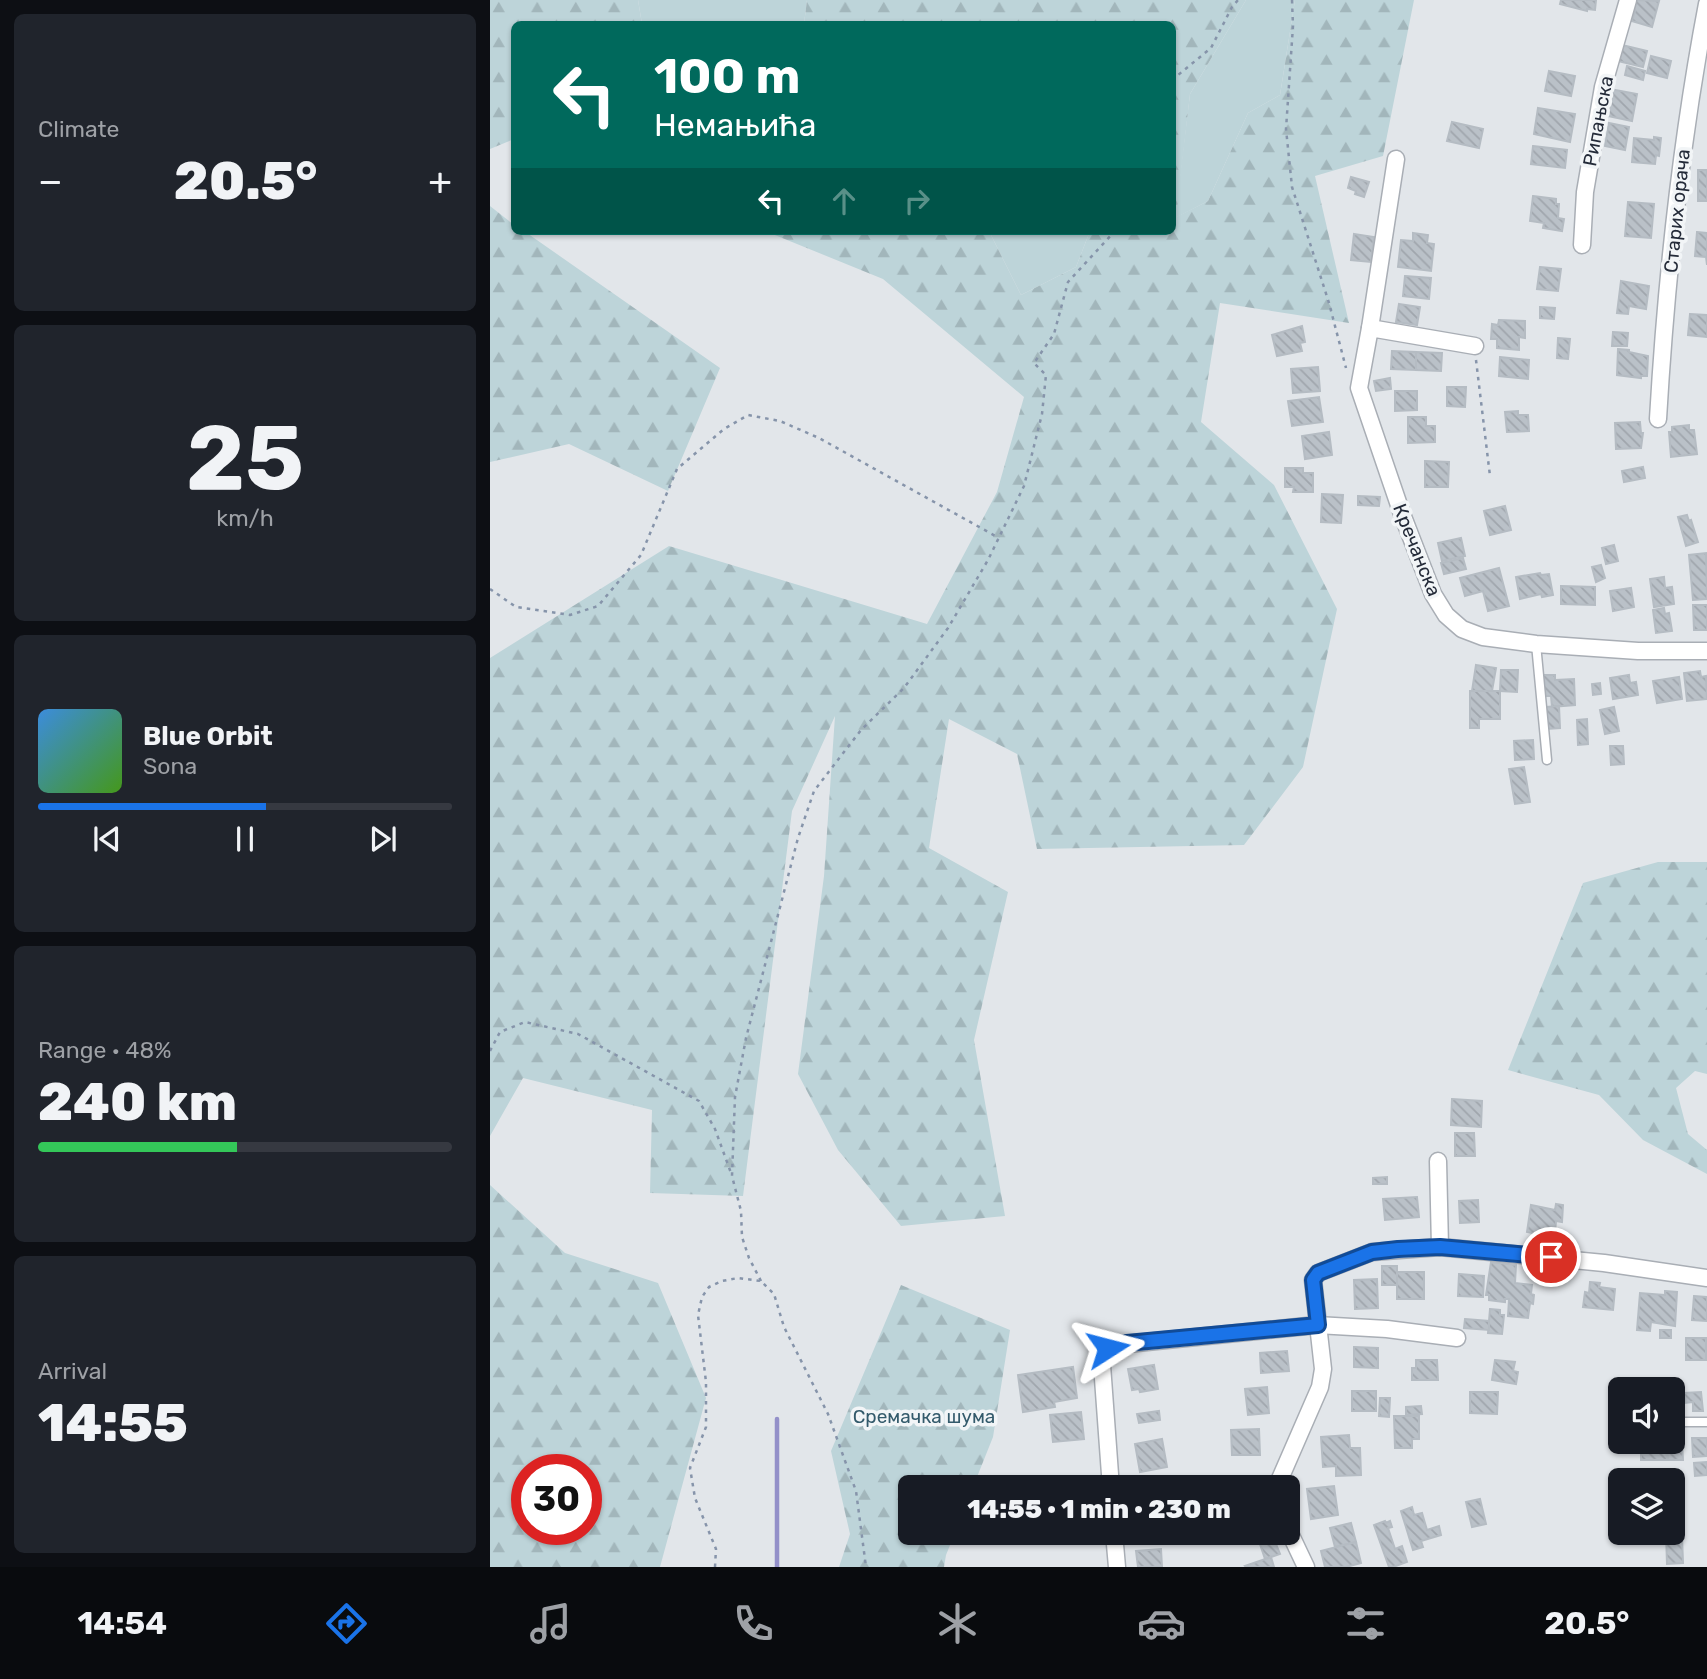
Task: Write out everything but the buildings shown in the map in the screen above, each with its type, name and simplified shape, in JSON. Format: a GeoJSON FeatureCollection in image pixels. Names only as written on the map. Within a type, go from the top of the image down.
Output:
{"type":"FeatureCollection","features":[{"type":"Feature","properties":{"kind":"street","name":"Рипањска"},"geometry":{"type":"LineString","coordinates":[[1582,245],[1585,192],[1603,88],[1628,0]]}},
{"type":"Feature","properties":{"kind":"street","name":"Старих орача"},"geometry":{"type":"LineString","coordinates":[[1658,419],[1681,172],[1707,4]]}},
{"type":"Feature","properties":{"kind":"street"},"geometry":{"type":"LineString","coordinates":[[1359,388],[1396,159]]}},
{"type":"Feature","properties":{"kind":"street"},"geometry":{"type":"LineString","coordinates":[[1370,328],[1475,346]]}},
{"type":"Feature","properties":{"kind":"street","name":"Кречанска"},"geometry":{"type":"LineString","coordinates":[[1359,388],[1402,514],[1433,594],[1446,615],[1462,629],[1483,637],[1536,644],[1638,651],[1707,651]]}},
{"type":"Feature","properties":{"kind":"street"},"geometry":{"type":"LineString","coordinates":[[1438,1161],[1440,1247]]}},
{"type":"Feature","properties":{"kind":"street"},"geometry":{"type":"LineString","coordinates":[[1282,1475],[1320,1387],[1323,1369],[1313,1280],[1318,1273],[1372,1252],[1440,1247],[1604,1263],[1707,1278]]}},
{"type":"Feature","properties":{"kind":"street"},"geometry":{"type":"LineString","coordinates":[[1110,1475],[1102,1365],[1108,1348],[1127,1343],[1318,1325],[1387,1329],[1457,1338]]}},
{"type":"Feature","properties":{"kind":"street"},"geometry":{"type":"LineString","coordinates":[[1115,1545],[1117,1567]]}},
{"type":"Feature","properties":{"kind":"street"},"geometry":{"type":"LineString","coordinates":[[1296,1545],[1306,1567]]}},
{"type":"Feature","properties":{"kind":"lane"},"geometry":{"type":"LineString","coordinates":[[1536,644],[1547,760]]}},
{"type":"Feature","properties":{"kind":"lane"},"geometry":{"type":"LineString","coordinates":[[1685,1422],[1707,1422]]}},
{"type":"Feature","properties":{"kind":"path"},"geometry":{"type":"LineString","coordinates":[[1176,77],[1211,48],[1238,0]]}},
{"type":"Feature","properties":{"kind":"path"},"geometry":{"type":"LineString","coordinates":[[1292,0],[1293,26],[1286,129],[1292,187],[1329,303],[1348,374],[1359,388]]}},
{"type":"Feature","properties":{"kind":"path"},"geometry":{"type":"LineString","coordinates":[[732,1176],[735,1097],[746,1038],[798,838],[814,791],[861,730],[904,688],[948,628],[999,538],[1024,486],[1042,414],[1046,375],[1034,363],[1054,334],[1068,282],[1111,235]]}},
{"type":"Feature","properties":{"kind":"path"},"geometry":{"type":"LineString","coordinates":[[1475,346],[1490,476]]}},
{"type":"Feature","properties":{"kind":"path"},"geometry":{"type":"LineString","coordinates":[[490,589],[516,607],[570,615],[598,606],[641,555],[677,469],[724,429],[748,415],[780,421],[819,438],[999,538]]}},
{"type":"Feature","properties":{"kind":"path"},"geometry":{"type":"LineString","coordinates":[[490,1051],[500,1032],[525,1022],[555,1027],[578,1034],[699,1101],[715,1129],[732,1176],[741,1211],[742,1237],[749,1258],[761,1281],[774,1294],[784,1327],[828,1414],[852,1478],[866,1567]]}},
{"type":"Feature","properties":{"kind":"path"},"geometry":{"type":"LineString","coordinates":[[715,1567],[716,1549],[695,1498],[690,1468],[706,1427],[706,1382],[698,1315],[702,1297],[709,1287],[738,1278],[761,1281]]}},
{"type":"Feature","properties":{"kind":"green space"},"geometry":{"type":"Polygon","coordinates":[[[490,0],[638,0],[642,21],[511,21],[511,140],[490,149],[490,0]]]}},
{"type":"Feature","properties":{"kind":"green space"},"geometry":{"type":"Polygon","coordinates":[[[638,0],[807,0],[804,21],[642,21],[638,0]]]}},
{"type":"Feature","properties":{"kind":"green space"},"geometry":{"type":"Polygon","coordinates":[[[807,0],[1246,0],[1190,94],[1176,217],[1176,21],[804,21],[807,0]]]}},
{"type":"Feature","properties":{"kind":"green space"},"geometry":{"type":"Polygon","coordinates":[[[1246,0],[1295,0],[1280,95],[1248,113],[1208,201],[1176,217],[1190,94],[1246,0]]]}},
{"type":"Feature","properties":{"kind":"green space"},"geometry":{"type":"Polygon","coordinates":[[[1295,0],[1414,0],[1383,156],[1315,176],[1349,323],[1220,303],[1201,422],[1274,485],[1337,609],[1303,767],[1244,845],[1037,849],[1017,754],[949,719],[929,848],[1008,892],[974,1040],[1005,1216],[901,1226],[838,1150],[798,1074],[824,876],[835,716],[792,811],[743,1196],[650,1193],[652,1110],[523,1078],[490,1136],[490,658],[669,546],[927,624],[997,492],[1024,397],[883,279],[775,235],[991,235],[1021,295],[1076,267],[1088,235],[1176,235],[1176,217],[1208,201],[1248,113],[1280,95],[1295,0]]]}},
{"type":"Feature","properties":{"kind":"green space"},"geometry":{"type":"Polygon","coordinates":[[[490,206],[511,223],[511,235],[530,235],[720,368],[668,491],[569,444],[490,462],[490,206]]]}},
{"type":"Feature","properties":{"kind":"green space"},"geometry":{"type":"Polygon","coordinates":[[[991,235],[1088,235],[1076,267],[1021,295],[991,235]]]}},
{"type":"Feature","properties":{"kind":"green space"},"geometry":{"type":"Polygon","coordinates":[[[1658,862],[1707,862],[1707,1074],[1695,1071],[1676,1088],[1688,1134],[1707,1150],[1707,1174],[1643,1140],[1599,1095],[1508,1070],[1583,883],[1658,862]]]}},
{"type":"Feature","properties":{"kind":"green space"},"geometry":{"type":"Polygon","coordinates":[[[490,1185],[565,1253],[658,1283],[706,1398],[660,1567],[490,1567],[490,1185]]]}},
{"type":"Feature","properties":{"kind":"green space","name":"Сремачка шума"},"geometry":{"type":"Polygon","coordinates":[[[901,1285],[1010,1330],[993,1437],[978,1475],[898,1475],[898,1545],[950,1545],[944,1567],[839,1567],[850,1534],[831,1451],[901,1285]]]}},
{"type":"Feature","properties":{"kind":"waterway"},"geometry":{"type":"LineString","coordinates":[[777,1419],[777,1567]]}},
{"type":"Feature","properties":{"kind":"route"},"geometry":{"type":"LineString","coordinates":[[1108,1348],[1127,1343],[1318,1325],[1313,1280],[1318,1273],[1372,1252],[1440,1247],[1551,1257]]}}]}
